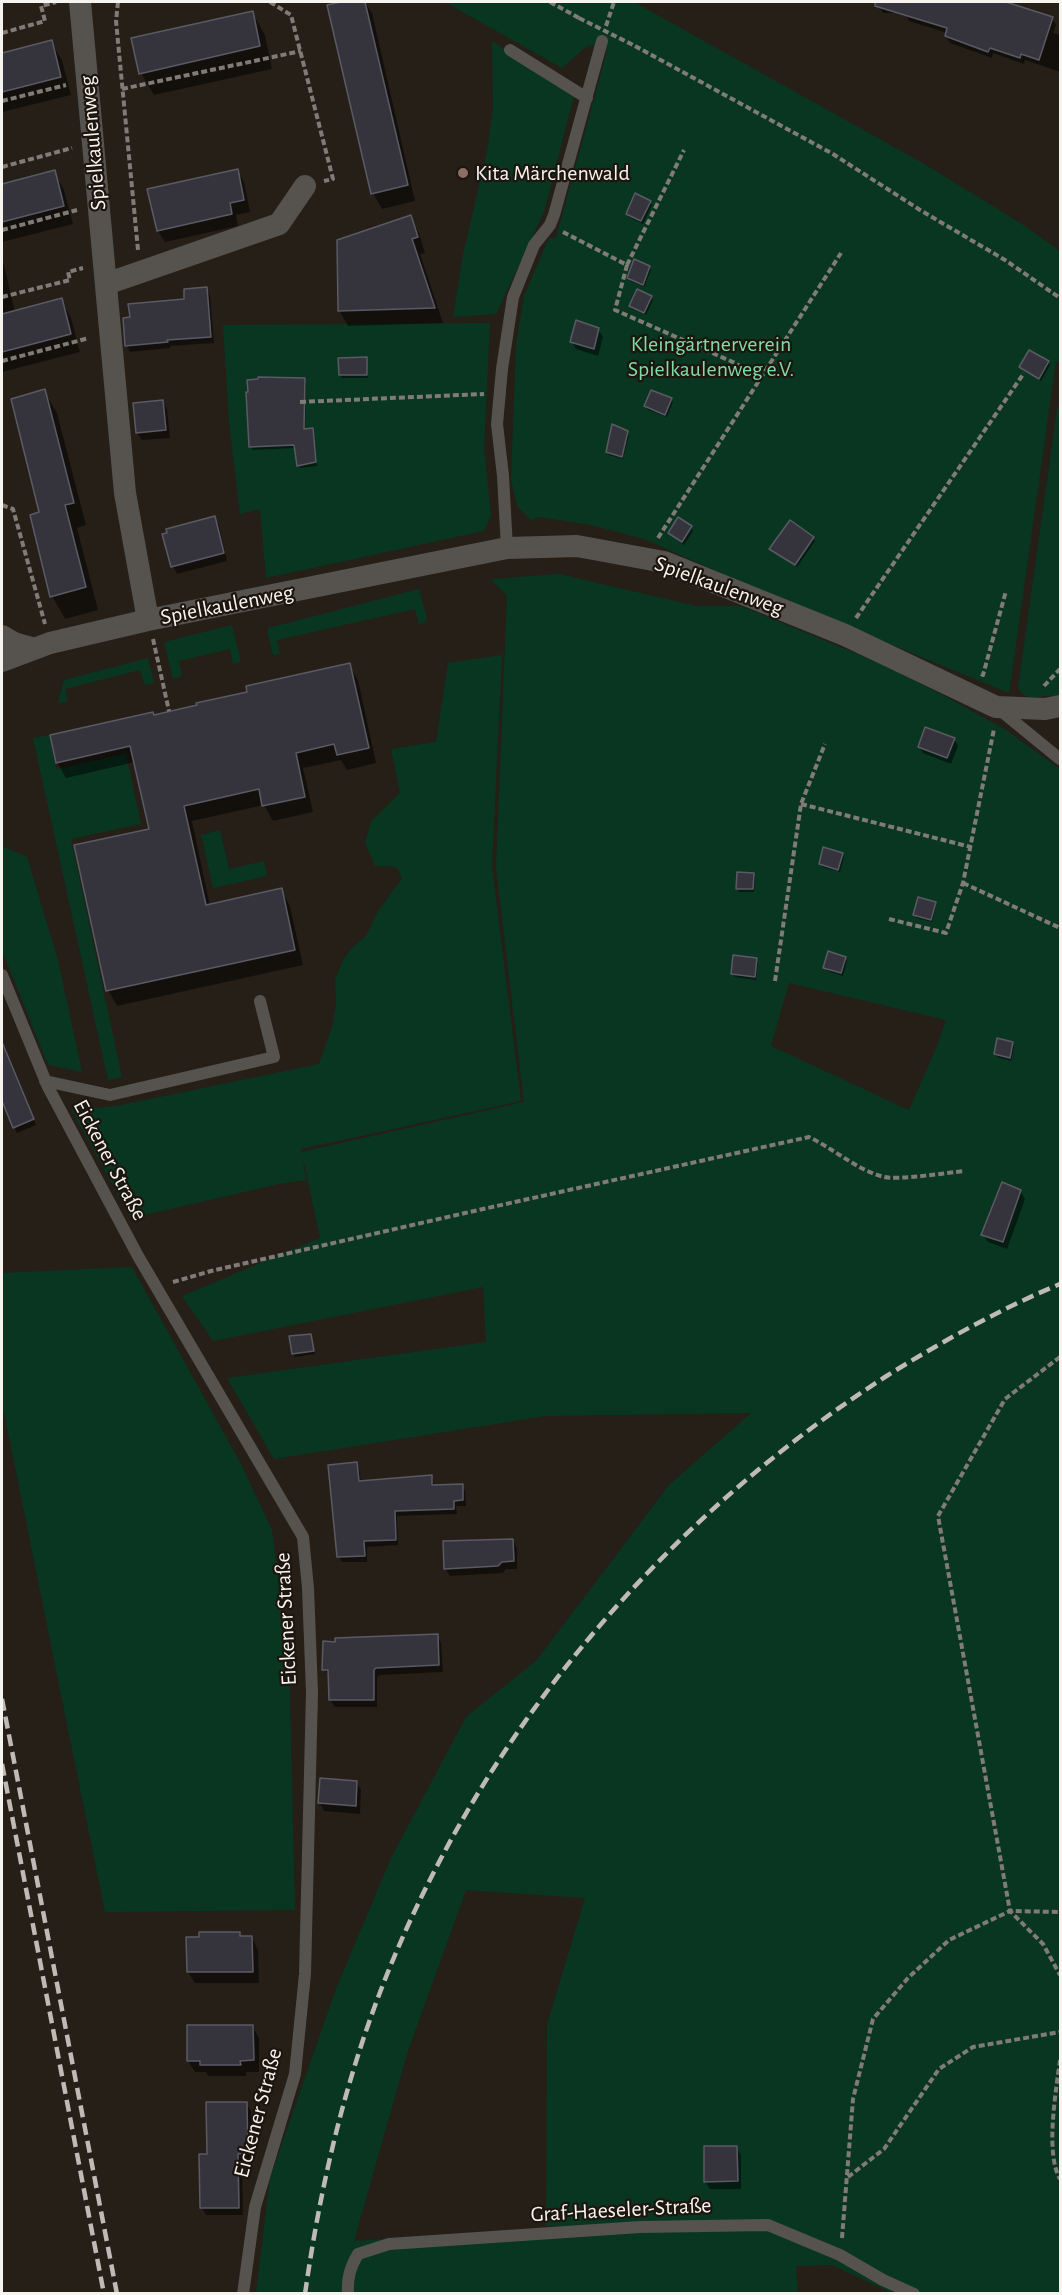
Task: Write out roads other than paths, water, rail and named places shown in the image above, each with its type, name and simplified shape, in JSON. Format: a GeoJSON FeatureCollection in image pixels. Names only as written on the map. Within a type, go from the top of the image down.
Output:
{"type":"FeatureCollection","features":[{"type":"Feature","properties":{"kind":"street","name":"Spielkaulenweg"},"geometry":{"type":"LineString","coordinates":[[80,2],[124,493],[148,620]]}},
{"type":"Feature","properties":{"kind":"street"},"geometry":{"type":"LineString","coordinates":[[105,272],[141,272],[279,224],[305,186]]}},
{"type":"Feature","properties":{"kind":"street","name":"Spielkaulenweg"},"geometry":{"type":"LineString","coordinates":[[2,661],[41,645],[148,620],[507,548],[577,546],[664,562],[850,627],[996,707],[1046,709],[1060,706]]}},
{"type":"Feature","properties":{"kind":"street"},"geometry":{"type":"LineString","coordinates":[[2,636],[14,643],[41,645]]}},
{"type":"Feature","properties":{"kind":"lane"},"geometry":{"type":"LineString","coordinates":[[507,548],[503,476],[497,424],[513,297],[534,245],[550,225],[602,41]]}},
{"type":"Feature","properties":{"kind":"lane"},"geometry":{"type":"LineString","coordinates":[[510,50],[587,98]]}},
{"type":"Feature","properties":{"kind":"lane"},"geometry":{"type":"LineString","coordinates":[[996,707],[1060,759]]}},
{"type":"Feature","properties":{"kind":"lane","name":"Eickener Straße"},"geometry":{"type":"LineString","coordinates":[[2,975],[45,1081],[155,1287],[303,1537],[308,1588],[312,1692],[305,1974],[295,2074],[255,2207],[243,2294]]}},
{"type":"Feature","properties":{"kind":"lane"},"geometry":{"type":"LineString","coordinates":[[45,1081],[110,1095],[273,1057],[260,1001]]}},
{"type":"Feature","properties":{"kind":"lane","name":"Graf-Haeseler-Straße"},"geometry":{"type":"LineString","coordinates":[[348,2294],[347,2282],[350,2269],[358,2254],[389,2244],[640,2227],[768,2225],[840,2255],[883,2280],[914,2294]]}},
{"type":"Feature","properties":{"kind":"railway"},"geometry":{"type":"LineString","coordinates":[[305,2294],[319,2210],[337,2128],[361,2047],[390,1967],[431,1878],[479,1792],[533,1711],[592,1634],[658,1562],[729,1495],[805,1433],[885,1377],[928,1351],[993,1315],[1060,1284]]}},
{"type":"Feature","properties":{"kind":"railway"},"geometry":{"type":"LineString","coordinates":[[2,1699],[117,2294]]}},
{"type":"Feature","properties":{"kind":"railway"},"geometry":{"type":"LineString","coordinates":[[2,1764],[104,2294]]}},
{"type":"Feature","properties":{"kind":"place","name":"Kita Märchenwald"},"geometry":{"type":"Point","coordinates":[463,173]}},
{"type":"Feature","properties":{"kind":"park label","name":"Kleingärtnerverein Spielkaulenweg e.V."},"geometry":{"type":"Point","coordinates":[711,356]}}]}
